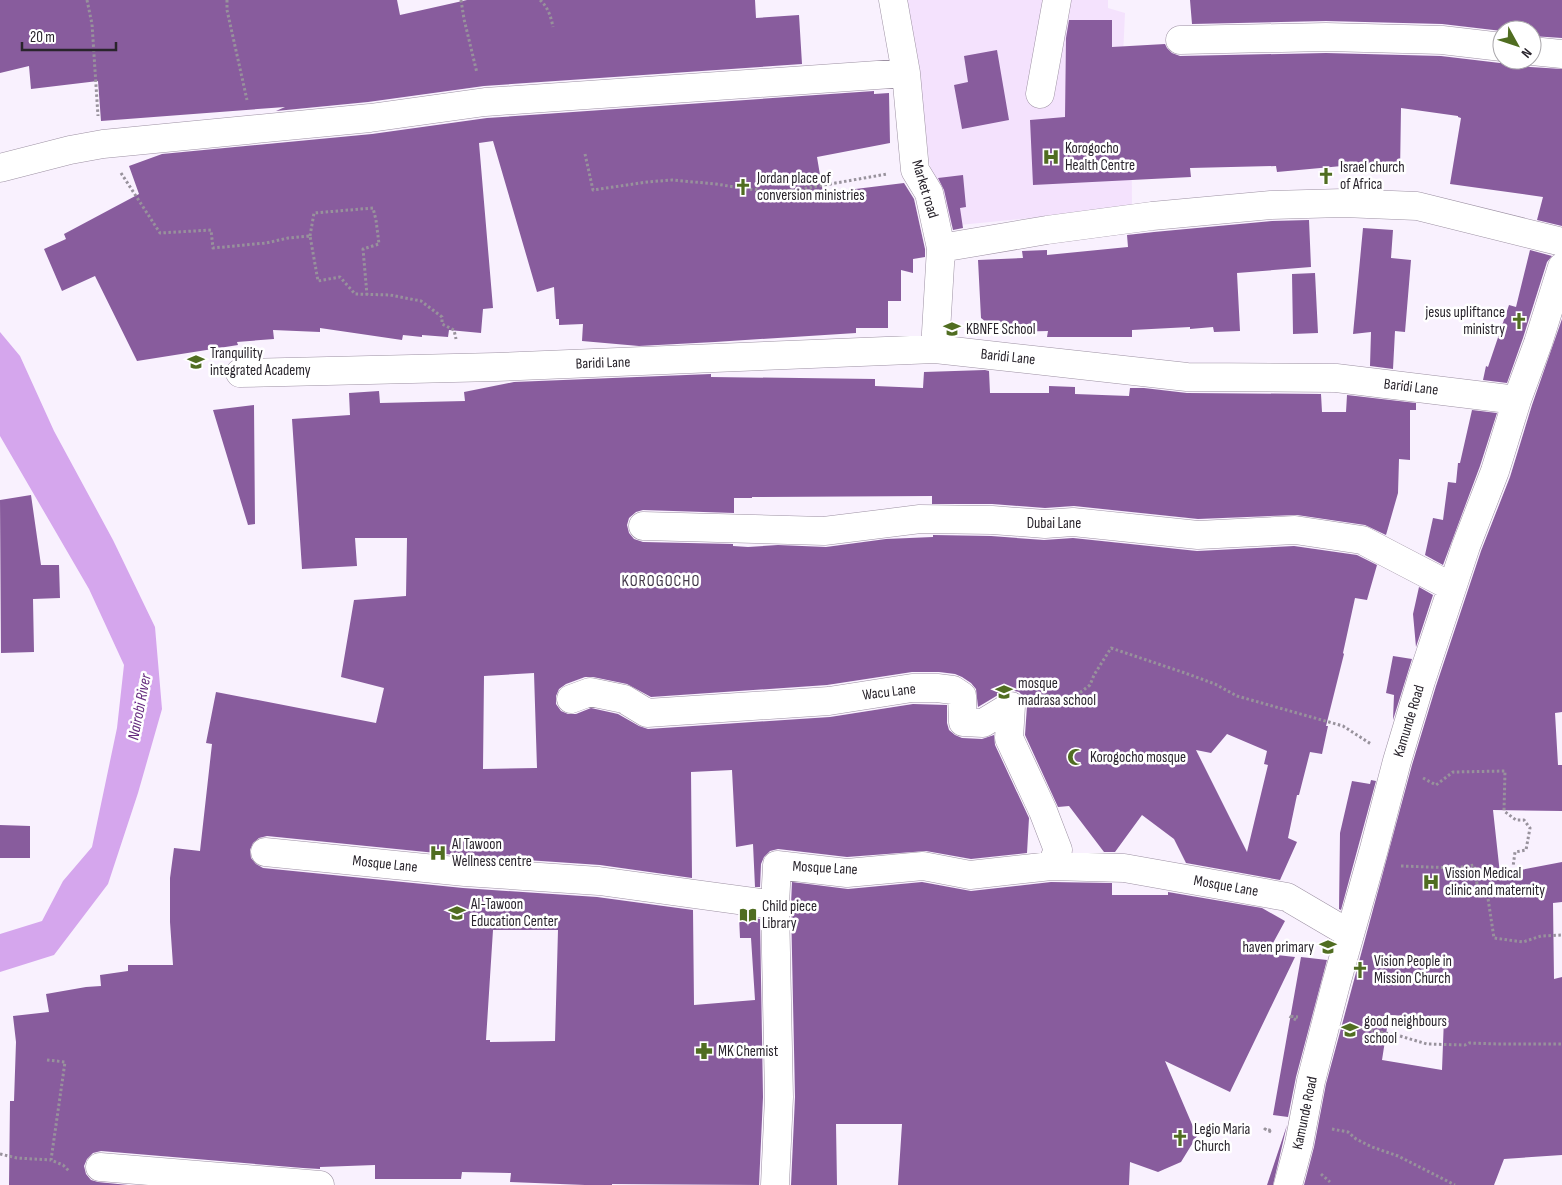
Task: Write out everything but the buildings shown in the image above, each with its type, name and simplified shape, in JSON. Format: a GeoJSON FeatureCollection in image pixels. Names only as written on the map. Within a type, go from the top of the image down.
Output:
{"type":"FeatureCollection","features":[{"type":"Feature","properties":{"kind":"street","name":"Market road"},"geometry":{"type":"LineString","coordinates":[[893,0],[906,72],[915,170],[929,193],[940,248],[935,349]]}},
{"type":"Feature","properties":{"kind":"street"},"geometry":{"type":"LineString","coordinates":[[1040,94],[1057,0]]}},
{"type":"Feature","properties":{"kind":"street"},"geometry":{"type":"LineString","coordinates":[[1180,40],[1326,36],[1442,40],[1492,46]]}},
{"type":"Feature","properties":{"kind":"street"},"geometry":{"type":"LineString","coordinates":[[1542,52],[1562,54]]}},
{"type":"Feature","properties":{"kind":"street"},"geometry":{"type":"LineString","coordinates":[[0,168],[70,150],[115,143],[370,118],[485,102],[906,72]]}},
{"type":"Feature","properties":{"kind":"street"},"geometry":{"type":"LineString","coordinates":[[940,248],[1047,230],[1152,216],[1271,205],[1343,203],[1417,206],[1562,242]]}},
{"type":"Feature","properties":{"kind":"street","name":"Kamunde Road"},"geometry":{"type":"LineString","coordinates":[[1288,1185],[1290,1138],[1311,1081],[1314,1027],[1350,934],[1406,768],[1421,680],[1452,587],[1495,471],[1562,267]]}},
{"type":"Feature","properties":{"kind":"street","name":"Baridi Lane"},"geometry":{"type":"LineString","coordinates":[[240,374],[496,367],[935,349],[1187,377],[1336,378],[1517,400]]}},
{"type":"Feature","properties":{"kind":"street","name":"Dubai Lane"},"geometry":{"type":"LineString","coordinates":[[644,526],[824,531],[920,519],[992,520],[1045,524],[1073,522],[1198,535],[1295,530],[1362,540],[1452,587]]}},
{"type":"Feature","properties":{"kind":"street","name":"Wacu Lane"},"geometry":{"type":"LineString","coordinates":[[571,699],[590,692],[624,699],[647,712],[828,701],[912,688],[937,688],[953,690],[962,696],[963,722],[983,723],[1011,706],[1009,738],[1043,811],[1058,850],[1050,866]]}},
{"type":"Feature","properties":{"kind":"street","name":"Mosque Lane"},"geometry":{"type":"LineString","coordinates":[[265,852],[465,872],[599,881],[775,905],[777,865],[847,873],[923,866],[970,875],[1050,866],[1124,868],[1287,896],[1350,934]]}},
{"type":"Feature","properties":{"kind":"street"},"geometry":{"type":"LineString","coordinates":[[775,905],[778,1096],[775,1185]]}},
{"type":"Feature","properties":{"kind":"street"},"geometry":{"type":"LineString","coordinates":[[88,1172],[320,1185]]}},
{"type":"Feature","properties":{"kind":"path"},"geometry":{"type":"LineString","coordinates":[[87,0],[92,24],[99,131],[115,143],[160,233],[211,230],[213,248],[266,243],[310,236]]}},
{"type":"Feature","properties":{"kind":"path"},"geometry":{"type":"LineString","coordinates":[[227,0],[227,10],[254,130]]}},
{"type":"Feature","properties":{"kind":"path"},"geometry":{"type":"LineString","coordinates":[[462,0],[464,19],[485,102]]}},
{"type":"Feature","properties":{"kind":"path"},"geometry":{"type":"LineString","coordinates":[[540,0],[552,18],[553,27]]}},
{"type":"Feature","properties":{"kind":"path"},"geometry":{"type":"LineString","coordinates":[[585,154],[593,190],[672,180],[776,192],[915,170]]}},
{"type":"Feature","properties":{"kind":"path"},"geometry":{"type":"LineString","coordinates":[[367,295],[363,249],[379,244],[373,208],[314,213],[310,236],[318,281],[340,277],[354,294],[367,295],[390,295],[421,301],[442,316],[442,324],[454,330],[462,367]]}},
{"type":"Feature","properties":{"kind":"path"},"geometry":{"type":"LineString","coordinates":[[1046,696],[1065,704],[1090,685],[1094,674],[1111,648],[1186,672],[1237,696],[1343,726],[1406,768],[1436,784],[1453,772],[1505,771],[1504,811],[1516,820],[1524,820],[1530,828],[1526,850],[1515,852],[1513,867]]}},
{"type":"Feature","properties":{"kind":"path"},"geometry":{"type":"LineString","coordinates":[[1399,866],[1457,868],[1474,865],[1478,890],[1487,892],[1494,938],[1523,942],[1541,936],[1562,935]]}},
{"type":"Feature","properties":{"kind":"path"},"geometry":{"type":"LineString","coordinates":[[1314,1027],[1288,1016],[1314,1027]]}},
{"type":"Feature","properties":{"kind":"path"},"geometry":{"type":"LineString","coordinates":[[1354,1026],[1427,1044],[1562,1044]]}},
{"type":"Feature","properties":{"kind":"path"},"geometry":{"type":"LineString","coordinates":[[47,1060],[65,1062],[51,1160]]}},
{"type":"Feature","properties":{"kind":"path"},"geometry":{"type":"LineString","coordinates":[[1330,1128],[1348,1132],[1372,1147],[1398,1156],[1455,1185]]}},
{"type":"Feature","properties":{"kind":"path"},"geometry":{"type":"LineString","coordinates":[[1290,1138],[1265,1130],[1290,1138]]}},
{"type":"Feature","properties":{"kind":"path"},"geometry":{"type":"LineString","coordinates":[[0,1154],[17,1158],[51,1160],[88,1172]]}},
{"type":"Feature","properties":{"kind":"shaded area"},"geometry":{"type":"Polygon","coordinates":[[[906,0],[1108,0],[1108,8],[1125,13],[1122,77],[1131,77],[1132,208],[939,227],[906,0]]]}},
{"type":"Feature","properties":{"kind":"water","name":"Nairobi River"},"geometry":{"type":"Polygon","coordinates":[[[0,332],[20,356],[54,431],[113,540],[155,627],[162,709],[138,793],[108,884],[54,955],[0,972],[0,934],[42,921],[63,881],[92,847],[117,728],[124,665],[89,589],[0,436],[0,332]]]}},
{"type":"Feature","properties":{"kind":"place","name":"Korogocho Health Centre"},"geometry":{"type":"Point","coordinates":[1051,157]}},
{"type":"Feature","properties":{"kind":"place","name":"Israel church of Africa"},"geometry":{"type":"Point","coordinates":[1326,176]}},
{"type":"Feature","properties":{"kind":"place","name":"Jordan place of conversion ministries"},"geometry":{"type":"Point","coordinates":[743,187]}},
{"type":"Feature","properties":{"kind":"place","name":"jesus upliftance ministry"},"geometry":{"type":"Point","coordinates":[1519,321]}},
{"type":"Feature","properties":{"kind":"place","name":"KBNFE School"},"geometry":{"type":"Point","coordinates":[952,329]}},
{"type":"Feature","properties":{"kind":"place","name":"Tranquility integrated Academy"},"geometry":{"type":"Point","coordinates":[196,362]}},
{"type":"Feature","properties":{"kind":"place","name":"mosque madrasa school"},"geometry":{"type":"Point","coordinates":[1004,692]}},
{"type":"Feature","properties":{"kind":"place","name":"Korogocho mosque"},"geometry":{"type":"Point","coordinates":[1076,757]}},
{"type":"Feature","properties":{"kind":"place","name":"Al Tawoon Wellness centre"},"geometry":{"type":"Point","coordinates":[438,853]}},
{"type":"Feature","properties":{"kind":"place","name":"Vission Medical clinic and maternity"},"geometry":{"type":"Point","coordinates":[1431,882]}},
{"type":"Feature","properties":{"kind":"place","name":"Al-Tawoon Education Center"},"geometry":{"type":"Point","coordinates":[457,913]}},
{"type":"Feature","properties":{"kind":"place","name":"Child piece Library"},"geometry":{"type":"Point","coordinates":[748,915]}},
{"type":"Feature","properties":{"kind":"place","name":"haven primary"},"geometry":{"type":"Point","coordinates":[1328,947]}},
{"type":"Feature","properties":{"kind":"place","name":"Vision People in Mission Church"},"geometry":{"type":"Point","coordinates":[1360,970]}},
{"type":"Feature","properties":{"kind":"place","name":"good neighbours school"},"geometry":{"type":"Point","coordinates":[1350,1030]}},
{"type":"Feature","properties":{"kind":"place","name":"MK Chemist"},"geometry":{"type":"Point","coordinates":[704,1051]}},
{"type":"Feature","properties":{"kind":"place","name":"Legio Maria Church"},"geometry":{"type":"Point","coordinates":[1180,1138]}},
{"type":"Feature","properties":{"kind":"district","name":"KOROGOCHO"},"geometry":{"type":"Point","coordinates":[661,581]}}]}
